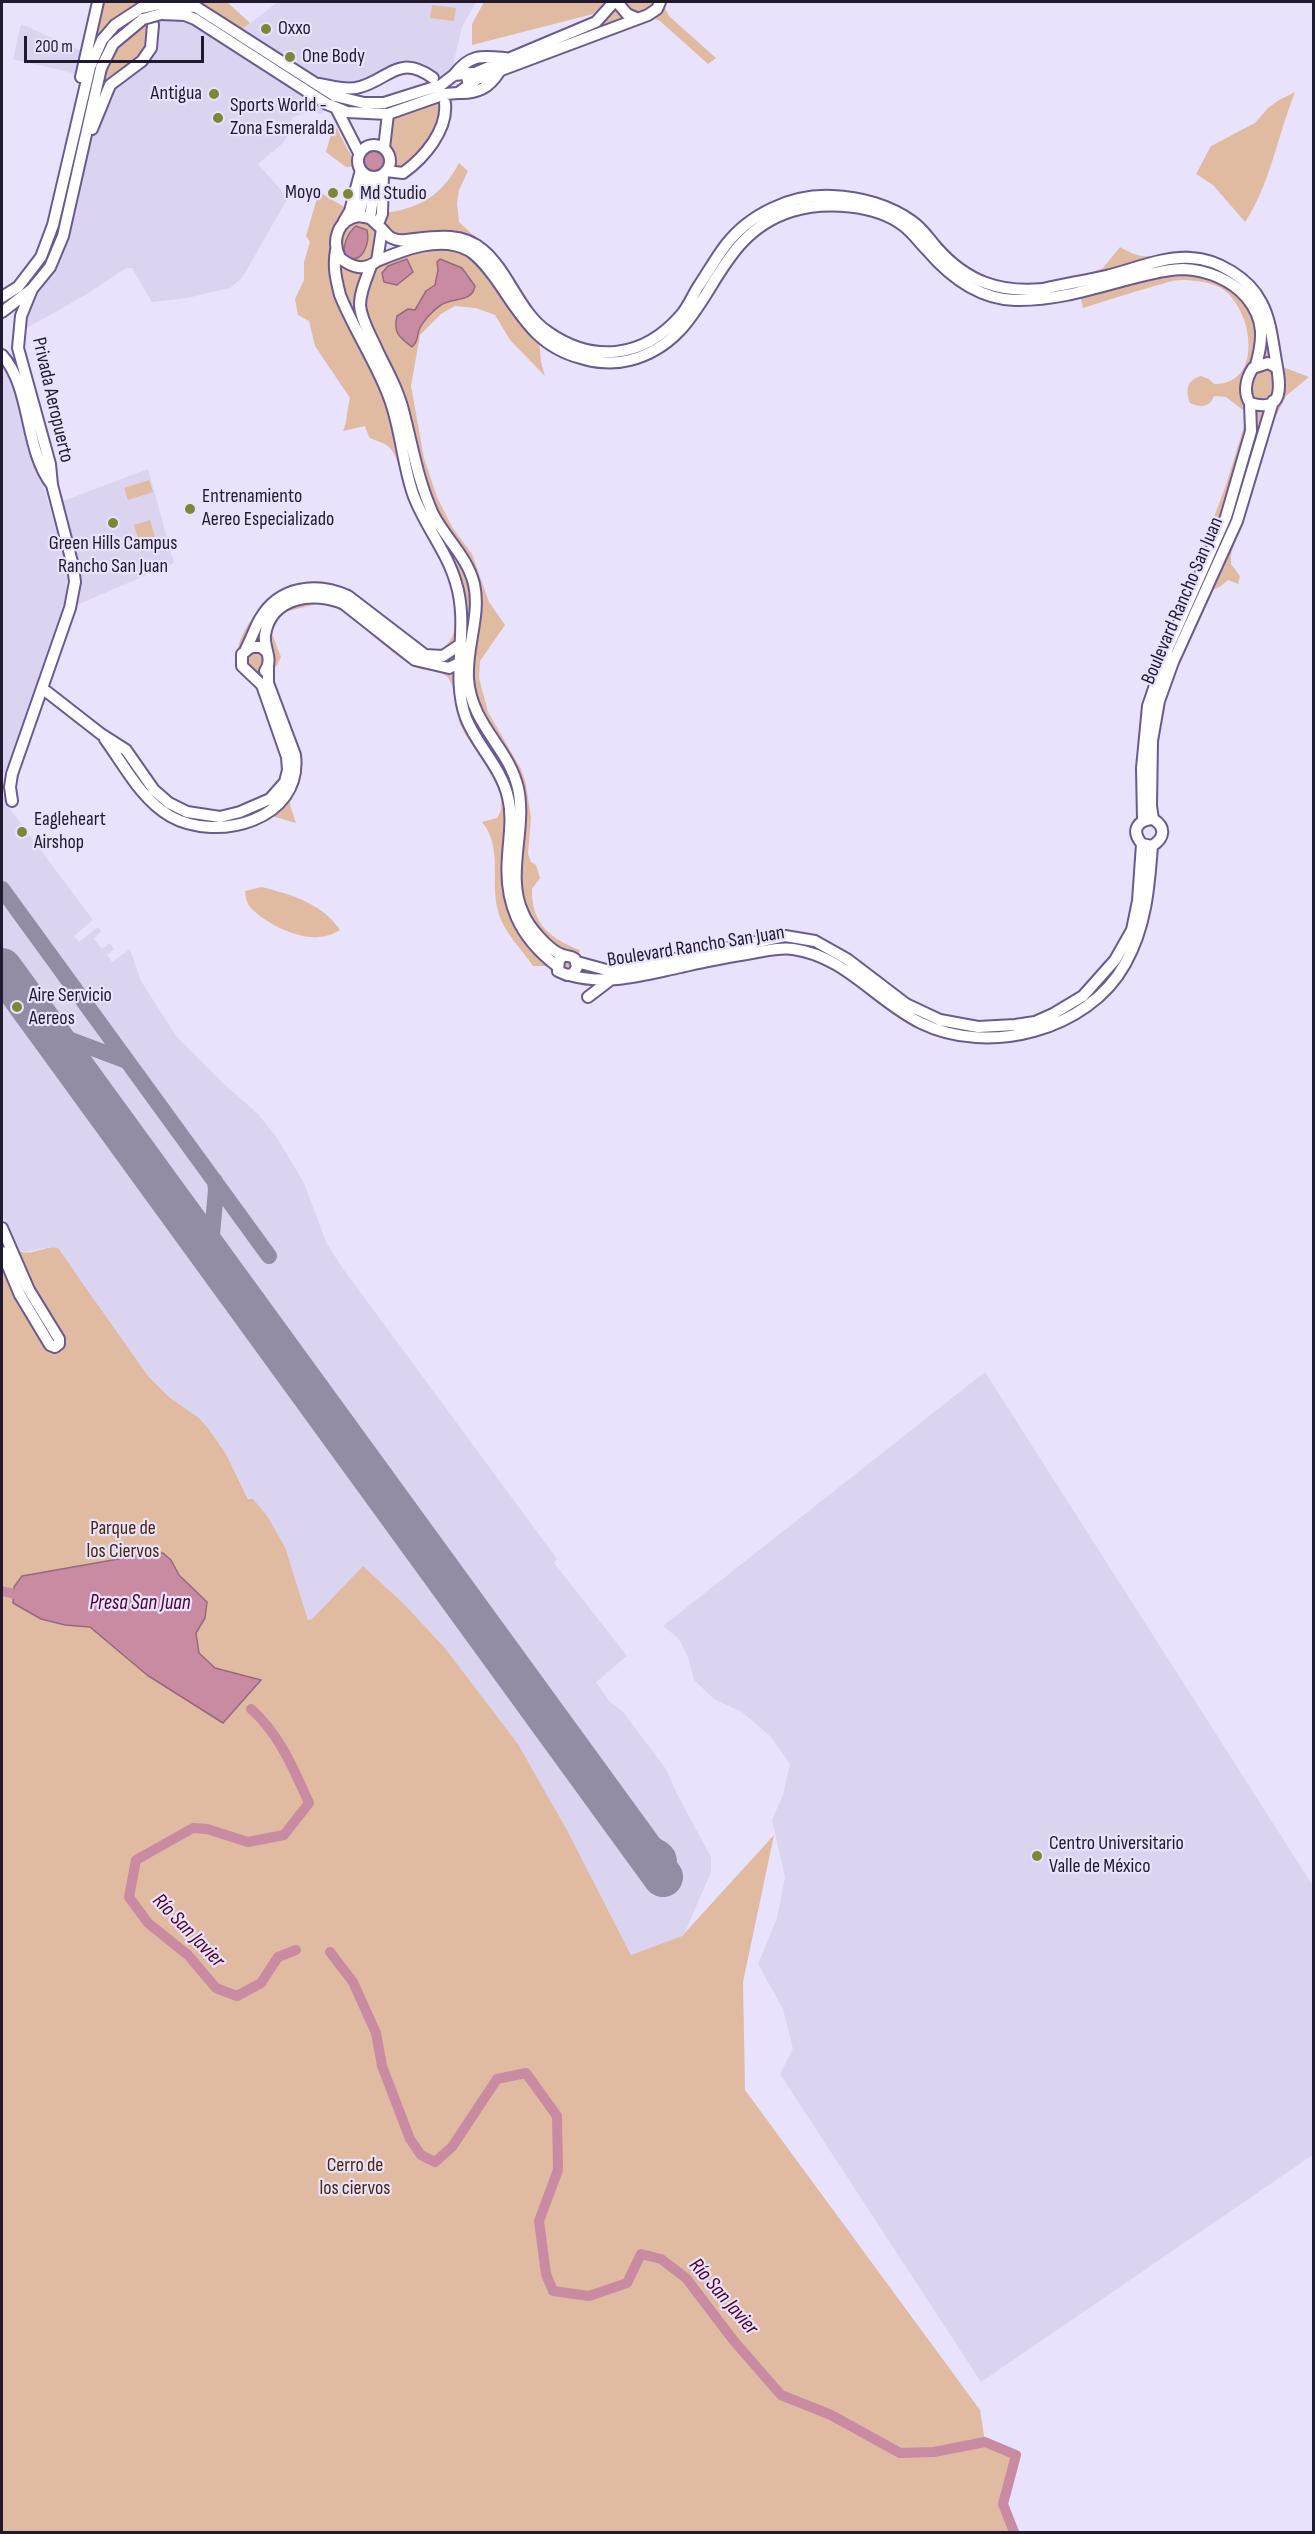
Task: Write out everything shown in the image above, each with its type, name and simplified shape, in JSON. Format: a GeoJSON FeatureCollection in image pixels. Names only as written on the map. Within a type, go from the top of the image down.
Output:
{"type":"FeatureCollection","features":[{"type":"Feature","properties":{"kind":"street"},"geometry":{"type":"LineString","coordinates":[[76,122],[75,104],[98,2]]}},
{"type":"Feature","properties":{"kind":"street"},"geometry":{"type":"LineString","coordinates":[[160,9],[195,19],[336,108],[365,114],[388,114],[473,76],[505,58],[596,22],[616,2],[627,14],[636,18]]}},
{"type":"Feature","properties":{"kind":"street"},"geometry":{"type":"LineString","coordinates":[[458,93],[473,76],[499,72],[652,13],[660,2]]}},
{"type":"Feature","properties":{"kind":"street"},"geometry":{"type":"LineString","coordinates":[[2,297],[18,287],[41,257],[54,225],[90,68],[102,40],[115,25],[143,9],[192,4],[335,96],[364,104],[384,103],[441,90],[468,94],[492,82],[499,72]]}},
{"type":"Feature","properties":{"kind":"street"},"geometry":{"type":"LineString","coordinates":[[2,312],[32,289],[50,267],[63,236],[96,85],[113,44],[143,9]]}},
{"type":"Feature","properties":{"kind":"street"},"geometry":{"type":"LineString","coordinates":[[79,166],[110,85],[148,55],[152,48],[153,25],[143,9]]}},
{"type":"Feature","properties":{"kind":"street"},"geometry":{"type":"LineString","coordinates":[[473,76],[469,59],[505,58]]}},
{"type":"Feature","properties":{"kind":"street"},"geometry":{"type":"LineString","coordinates":[[314,83],[345,89],[357,88],[390,71],[410,67],[422,70],[441,90],[446,111],[440,131],[403,173],[375,174],[358,164],[359,153],[336,108]]}},
{"type":"Feature","properties":{"kind":"street"},"geometry":{"type":"LineString","coordinates":[[369,217],[370,188],[375,174],[390,159],[384,148],[388,114]]}},
{"type":"Feature","properties":{"kind":"street"},"geometry":{"type":"LineString","coordinates":[[359,153],[372,144],[384,148]]}},
{"type":"Feature","properties":{"kind":"street"},"geometry":{"type":"LineString","coordinates":[[369,217],[370,188],[375,174]]}},
{"type":"Feature","properties":{"kind":"street","name":"Boulevard Rancho San Juan"},"geometry":{"type":"LineString","coordinates":[[369,217],[391,238],[400,241],[452,236],[471,242],[496,264],[544,330],[569,345],[599,352],[615,353],[635,349],[668,329],[683,314],[725,245],[742,227],[760,214],[798,199],[831,196],[854,198],[894,209],[913,222],[971,283],[1021,291],[1103,277],[1178,258],[1201,259],[1224,267],[1246,283],[1261,302],[1271,333],[1281,386],[1273,401],[1237,520],[1173,662],[1162,692],[1152,741],[1151,806],[1148,819]]}},
{"type":"Feature","properties":{"kind":"street","name":"Boulevard Rancho San Juan"},"geometry":{"type":"LineString","coordinates":[[374,264],[400,252],[424,245],[449,245],[467,250],[493,274],[539,339],[568,355],[606,362],[627,361],[662,346],[692,319],[739,244],[771,219],[811,207],[833,205],[888,216],[904,226],[949,274],[971,283],[991,296],[1014,300],[1074,294],[1180,269],[1199,272],[1228,282],[1250,301],[1260,321],[1262,344],[1256,365],[1250,372],[1246,384],[1247,400],[1250,403],[1251,431],[1226,517],[1168,648],[1148,706],[1142,768],[1148,819]]}},
{"type":"Feature","properties":{"kind":"street","name":"Boulevard Rancho San Juan"},"geometry":{"type":"LineString","coordinates":[[369,217],[344,221],[337,234],[334,262],[340,295],[390,397],[414,494],[456,581],[463,616],[460,664],[461,698],[466,718],[501,776],[509,802],[511,819],[507,887],[517,919],[537,949],[557,966],[562,974],[596,981],[629,979],[741,955],[790,949],[817,956],[846,969],[880,998],[923,1024],[952,1033],[987,1037],[1028,1033],[1054,1023],[1089,1004],[1125,965],[1141,929],[1149,896],[1147,845]]}},
{"type":"Feature","properties":{"kind":"street","name":"Boulevard Rancho San Juan"},"geometry":{"type":"LineString","coordinates":[[369,217],[374,264],[361,294],[363,317],[398,393],[423,492],[446,535],[464,559],[474,585],[476,607],[468,677],[476,713],[509,766],[517,786],[521,810],[521,832],[515,886],[522,913],[545,943],[563,956],[572,956],[577,962],[610,971],[784,936],[815,941],[847,959],[906,1004],[940,1020],[978,1027],[1035,1022],[1083,996],[1115,960],[1132,930],[1147,845]]}},
{"type":"Feature","properties":{"kind":"street"},"geometry":{"type":"LineString","coordinates":[[336,250],[340,258],[354,267],[374,264]]}},
{"type":"Feature","properties":{"kind":"street"},"geometry":{"type":"LineString","coordinates":[[1199,272],[1201,259]]}},
{"type":"Feature","properties":{"kind":"street","name":"Privada Aeropuerto"},"geometry":{"type":"LineString","coordinates":[[12,801],[10,787],[12,774],[70,608],[75,582],[52,485],[50,464],[18,348],[21,316],[32,289]]}},
{"type":"Feature","properties":{"kind":"street","name":"Privada Aeropuerto"},"geometry":{"type":"LineString","coordinates":[[2,355],[13,372],[41,468],[52,485]]}},
{"type":"Feature","properties":{"kind":"street"},"geometry":{"type":"LineString","coordinates":[[1256,365],[1268,363],[1277,368]]}},
{"type":"Feature","properties":{"kind":"street"},"geometry":{"type":"LineString","coordinates":[[1250,403],[1265,405],[1273,401]]}},
{"type":"Feature","properties":{"kind":"street"},"geometry":{"type":"LineString","coordinates":[[177,813],[220,817],[240,812],[270,799],[285,782],[287,757],[262,685],[245,671],[240,660],[260,619],[270,606],[284,595],[299,589],[315,587],[333,590],[348,596],[419,652],[442,661],[449,668],[460,664],[469,656]]}},
{"type":"Feature","properties":{"kind":"street"},"geometry":{"type":"LineString","coordinates":[[42,688],[101,734],[126,750],[154,790],[187,823],[209,826],[245,823],[273,810],[291,789],[297,768],[295,756],[268,682],[269,661],[264,638],[274,614],[301,597],[331,598],[344,604],[415,660],[442,661],[461,644]]}},
{"type":"Feature","properties":{"kind":"street"},"geometry":{"type":"LineString","coordinates":[[246,649],[256,646],[266,651]]}},
{"type":"Feature","properties":{"kind":"street"},"geometry":{"type":"LineString","coordinates":[[250,674],[257,675],[268,667]]}},
{"type":"Feature","properties":{"kind":"street","name":"Boulevard Rancho San Juan"},"geometry":{"type":"LineString","coordinates":[[1148,819],[1161,824],[1163,832],[1160,841],[1147,845],[1137,838],[1136,831],[1138,824],[1148,819]]}},
{"type":"Feature","properties":{"kind":"street"},"geometry":{"type":"LineString","coordinates":[[557,966],[563,956]]}},
{"type":"Feature","properties":{"kind":"street"},"geometry":{"type":"LineString","coordinates":[[569,975],[575,971],[577,962]]}},
{"type":"Feature","properties":{"kind":"street"},"geometry":{"type":"LineString","coordinates":[[588,997],[610,980]]}},
{"type":"Feature","properties":{"kind":"street"},"geometry":{"type":"LineString","coordinates":[[2,1228],[24,1280],[59,1339],[59,1344],[55,1347],[50,1345],[20,1295],[2,1252]]}},
{"type":"Feature","properties":{"kind":"shaded area"},"geometry":{"type":"Polygon","coordinates":[[[278,2],[476,2],[462,27],[450,77],[445,80],[433,78],[410,67],[357,88],[314,83],[237,33],[278,2]]]}},
{"type":"Feature","properties":{"kind":"shaded area"},"geometry":{"type":"Polygon","coordinates":[[[161,14],[185,15],[327,104],[322,114],[306,112],[292,118],[289,134],[283,143],[258,164],[288,198],[242,278],[230,288],[187,298],[152,302],[132,268],[126,268],[87,294],[18,333],[21,316],[50,267],[79,166],[107,91],[161,14]]]}},
{"type":"Feature","properties":{"kind":"shaded area"},"geometry":{"type":"Polygon","coordinates":[[[21,24],[86,53],[81,75],[13,59],[21,24]]]}},
{"type":"Feature","properties":{"kind":"shaded area"},"geometry":{"type":"Polygon","coordinates":[[[2,361],[15,388],[67,567],[67,581],[64,604],[2,777],[2,361]]]}},
{"type":"Feature","properties":{"kind":"shaded area","name":"Green Hills Campus Rancho San Juan"},"geometry":{"type":"Polygon","coordinates":[[[148,469],[174,563],[70,608],[75,582],[58,503],[148,469]]]}},
{"type":"Feature","properties":{"kind":"shaded area"},"geometry":{"type":"Polygon","coordinates":[[[4,795],[9,802],[7,805],[93,920],[74,936],[79,942],[98,927],[101,931],[94,939],[102,949],[110,943],[114,949],[107,955],[112,962],[130,949],[141,981],[176,1036],[258,1114],[277,1138],[304,1183],[326,1242],[341,1266],[557,1559],[554,1563],[627,1656],[596,1682],[609,1701],[623,1712],[666,1769],[711,1857],[711,1872],[685,1932],[678,1939],[631,1955],[567,1830],[518,1744],[445,1648],[404,1604],[363,1566],[312,1619],[308,1620],[285,1547],[268,1517],[249,1499],[226,1454],[208,1428],[199,1418],[169,1397],[148,1376],[81,1280],[50,1247],[24,1252],[16,1248],[2,1214],[2,796],[4,795]]]}},
{"type":"Feature","properties":{"kind":"shaded area","name":"Centro Universitario Valle de México"},"geometry":{"type":"Polygon","coordinates":[[[985,1372],[1313,1886],[1314,2154],[981,2382],[780,2074],[793,2049],[783,2009],[758,1964],[777,1918],[785,1877],[772,1820],[783,1795],[790,1764],[771,1737],[742,1712],[714,1699],[694,1680],[688,1657],[679,1639],[663,1626],[985,1372]]]}},
{"type":"Feature","properties":{"kind":"green space"},"geometry":{"type":"Polygon","coordinates":[[[98,2],[227,2],[250,23],[237,33],[196,7],[141,8],[102,40],[76,122],[75,104],[98,2]]]}},
{"type":"Feature","properties":{"kind":"green space"},"geometry":{"type":"Polygon","coordinates":[[[484,2],[605,2],[593,14],[472,45],[472,24],[484,2]]]}},
{"type":"Feature","properties":{"kind":"green space"},"geometry":{"type":"Polygon","coordinates":[[[614,2],[662,2],[669,16],[716,58],[708,64],[660,21],[647,15],[584,38],[505,58],[595,22],[614,2]]]}},
{"type":"Feature","properties":{"kind":"green space"},"geometry":{"type":"Polygon","coordinates":[[[432,5],[456,8],[454,21],[430,18],[432,5]]]}},
{"type":"Feature","properties":{"kind":"green space"},"geometry":{"type":"Polygon","coordinates":[[[143,19],[153,25],[151,48],[91,110],[107,55],[143,19]]]}},
{"type":"Feature","properties":{"kind":"green space"},"geometry":{"type":"Polygon","coordinates":[[[1295,92],[1261,192],[1245,222],[1213,185],[1196,174],[1211,146],[1255,123],[1268,108],[1295,92]]]}},
{"type":"Feature","properties":{"kind":"green space"},"geometry":{"type":"Polygon","coordinates":[[[431,99],[445,103],[444,121],[410,168],[386,171],[388,114],[431,99]]]}},
{"type":"Feature","properties":{"kind":"green space"},"geometry":{"type":"Polygon","coordinates":[[[334,123],[359,166],[346,167],[326,152],[334,123]]]}},
{"type":"Feature","properties":{"kind":"green space"},"geometry":{"type":"Polygon","coordinates":[[[459,163],[468,171],[459,190],[457,203],[459,222],[488,249],[484,251],[401,241],[382,230],[378,260],[424,245],[467,250],[539,339],[545,376],[510,340],[495,315],[476,308],[455,306],[441,314],[420,335],[411,386],[424,458],[437,497],[452,527],[472,554],[489,602],[505,625],[480,661],[479,678],[488,712],[521,769],[526,784],[531,818],[528,854],[531,862],[536,865],[540,878],[532,889],[535,911],[544,928],[551,935],[580,950],[573,974],[557,966],[533,966],[501,919],[496,900],[492,842],[482,822],[497,818],[501,808],[500,797],[489,770],[460,724],[453,688],[446,676],[442,673],[419,669],[406,662],[342,609],[327,603],[288,611],[280,615],[271,631],[281,657],[275,669],[267,677],[258,681],[237,664],[240,641],[252,619],[274,595],[300,583],[319,581],[337,585],[354,593],[430,651],[442,648],[450,641],[456,619],[449,580],[437,552],[408,500],[394,453],[388,446],[369,437],[365,426],[343,431],[350,398],[315,346],[309,321],[298,315],[295,299],[304,280],[304,262],[310,242],[306,236],[319,191],[350,210],[372,217],[410,207],[430,198],[445,183],[459,163]]]}},
{"type":"Feature","properties":{"kind":"green space"},"geometry":{"type":"Polygon","coordinates":[[[1120,247],[1142,256],[1195,251],[1228,262],[1255,284],[1273,313],[1278,330],[1283,367],[1309,377],[1286,396],[1265,438],[1231,555],[1231,564],[1240,576],[1238,584],[1228,580],[1209,590],[1199,590],[1188,586],[1226,485],[1245,423],[1244,411],[1226,397],[1214,396],[1208,404],[1201,406],[1190,403],[1188,386],[1201,376],[1214,384],[1230,381],[1241,372],[1247,359],[1249,344],[1241,312],[1232,298],[1221,288],[1212,284],[1181,280],[1083,308],[1076,278],[1103,268],[1120,247]]]}},
{"type":"Feature","properties":{"kind":"green space"},"geometry":{"type":"Polygon","coordinates":[[[149,480],[153,492],[128,500],[124,488],[149,480]]]}},
{"type":"Feature","properties":{"kind":"green space"},"geometry":{"type":"Polygon","coordinates":[[[150,520],[158,547],[142,552],[134,525],[150,520]]]}},
{"type":"Feature","properties":{"kind":"green space"},"geometry":{"type":"Polygon","coordinates":[[[291,789],[290,805],[296,823],[275,817],[262,817],[291,789]]]}},
{"type":"Feature","properties":{"kind":"green space"},"geometry":{"type":"Polygon","coordinates":[[[262,887],[306,901],[324,913],[340,930],[327,936],[310,937],[291,933],[273,924],[257,914],[246,900],[245,891],[262,887]]]}},
{"type":"Feature","properties":{"kind":"green space","name":"Cerro de los ciervos"},"geometry":{"type":"Polygon","coordinates":[[[2,1237],[26,1253],[58,1248],[148,1376],[169,1397],[199,1418],[208,1428],[226,1454],[248,1499],[253,1499],[268,1517],[285,1547],[308,1620],[312,1619],[363,1566],[404,1604],[445,1648],[518,1744],[567,1830],[631,1955],[682,1936],[774,1835],[743,1982],[745,2090],[980,2410],[985,2442],[1016,2455],[1003,2504],[1014,2532],[2,2532],[2,1237]]]}},
{"type":"Feature","properties":{"kind":"water"},"geometry":{"type":"Polygon","coordinates":[[[374,144],[385,149],[390,160],[385,171],[374,176],[363,171],[358,160],[363,149],[374,144]]]}},
{"type":"Feature","properties":{"kind":"water"},"geometry":{"type":"Polygon","coordinates":[[[356,226],[367,230],[368,235],[364,251],[357,258],[352,259],[346,257],[345,244],[356,226]]]}},
{"type":"Feature","properties":{"kind":"water"},"geometry":{"type":"Polygon","coordinates":[[[407,259],[413,272],[397,285],[384,282],[382,273],[388,266],[407,259]]]}},
{"type":"Feature","properties":{"kind":"water"},"geometry":{"type":"Polygon","coordinates":[[[440,259],[462,268],[475,286],[470,295],[438,307],[426,319],[412,347],[398,334],[397,316],[408,309],[415,310],[426,291],[435,285],[437,262],[440,259]]]}},
{"type":"Feature","properties":{"kind":"water","name":"Presa San Juan"},"geometry":{"type":"Polygon","coordinates":[[[163,1553],[171,1560],[179,1575],[207,1602],[205,1618],[196,1633],[199,1653],[215,1668],[261,1680],[223,1723],[147,1675],[90,1627],[65,1625],[41,1619],[13,1603],[14,1587],[22,1576],[163,1553]]]}},
{"type":"Feature","properties":{"kind":"waterway","name":"Río San Javier"},"geometry":{"type":"LineString","coordinates":[[2,1591],[27,1597]]}},
{"type":"Feature","properties":{"kind":"waterway","name":"Río San Javier"},"geometry":{"type":"LineString","coordinates":[[251,1709],[278,1741],[309,1803],[284,1835],[248,1842],[207,1829],[193,1828],[136,1860],[129,1897],[148,1923],[188,1955],[216,1988],[237,1996],[261,1983],[278,1957],[296,1950]]}},
{"type":"Feature","properties":{"kind":"waterway","name":"Río San Javier"},"geometry":{"type":"LineString","coordinates":[[330,1952],[353,1982],[376,2033],[382,2066],[410,2139],[421,2155],[435,2162],[452,2147],[497,2079],[526,2073],[557,2116],[558,2170],[539,2221],[546,2274],[553,2291],[589,2296],[627,2283],[641,2254],[661,2259],[686,2278],[734,2341],[781,2395],[831,2415],[900,2453],[934,2452],[985,2442],[1016,2455],[1003,2504],[1014,2532]]}},
{"type":"Feature","properties":{"kind":"taxiway"},"geometry":{"type":"LineString","coordinates":[[2,889],[269,1256]]}},
{"type":"Feature","properties":{"kind":"taxiway"},"geometry":{"type":"LineString","coordinates":[[45,1028],[52,1033],[127,1061]]}},
{"type":"Feature","properties":{"kind":"taxiway"},"geometry":{"type":"LineString","coordinates":[[76,1071],[69,1058],[69,1052],[71,1045],[77,1043]]}},
{"type":"Feature","properties":{"kind":"taxiway"},"geometry":{"type":"LineString","coordinates":[[214,1260],[211,1246],[215,1181]]}},
{"type":"Feature","properties":{"kind":"taxiway"},"geometry":{"type":"LineString","coordinates":[[183,1217],[195,1231],[206,1233],[212,1227]]}},
{"type":"Feature","properties":{"kind":"taxiway"},"geometry":{"type":"LineString","coordinates":[[632,1833],[664,1851],[669,1861],[663,1869],[656,1871],[648,1856]]}},
{"type":"Feature","properties":{"kind":"runway"},"geometry":{"type":"LineString","coordinates":[[2,968],[663,1877]]}},
{"type":"Feature","properties":{"kind":"place","name":"Oxxo"},"geometry":{"type":"Point","coordinates":[266,29]}},
{"type":"Feature","properties":{"kind":"place","name":"One Body"},"geometry":{"type":"Point","coordinates":[290,57]}},
{"type":"Feature","properties":{"kind":"place","name":"Antigua"},"geometry":{"type":"Point","coordinates":[214,94]}},
{"type":"Feature","properties":{"kind":"place","name":"Sports World - Zona Esmeralda"},"geometry":{"type":"Point","coordinates":[218,118]}},
{"type":"Feature","properties":{"kind":"place","name":"Moyo"},"geometry":{"type":"Point","coordinates":[333,193]}},
{"type":"Feature","properties":{"kind":"place","name":"Md Studio"},"geometry":{"type":"Point","coordinates":[348,194]}},
{"type":"Feature","properties":{"kind":"place","name":"Entrenamiento Aereo Especializado"},"geometry":{"type":"Point","coordinates":[190,509]}},
{"type":"Feature","properties":{"kind":"place","name":"Green Hills Campus Rancho San Juan"},"geometry":{"type":"Point","coordinates":[113,523]}},
{"type":"Feature","properties":{"kind":"place","name":"Eagleheart Airshop"},"geometry":{"type":"Point","coordinates":[22,832]}},
{"type":"Feature","properties":{"kind":"place","name":"Aire Servicio Aereos"},"geometry":{"type":"Point","coordinates":[17,1007]}},
{"type":"Feature","properties":{"kind":"place","name":"Centro Universitario Valle de México"},"geometry":{"type":"Point","coordinates":[1037,1856]}},
{"type":"Feature","properties":{"kind":"park label","name":"Parque de los Ciervos"},"geometry":{"type":"Point","coordinates":[123,1540]}}]}
